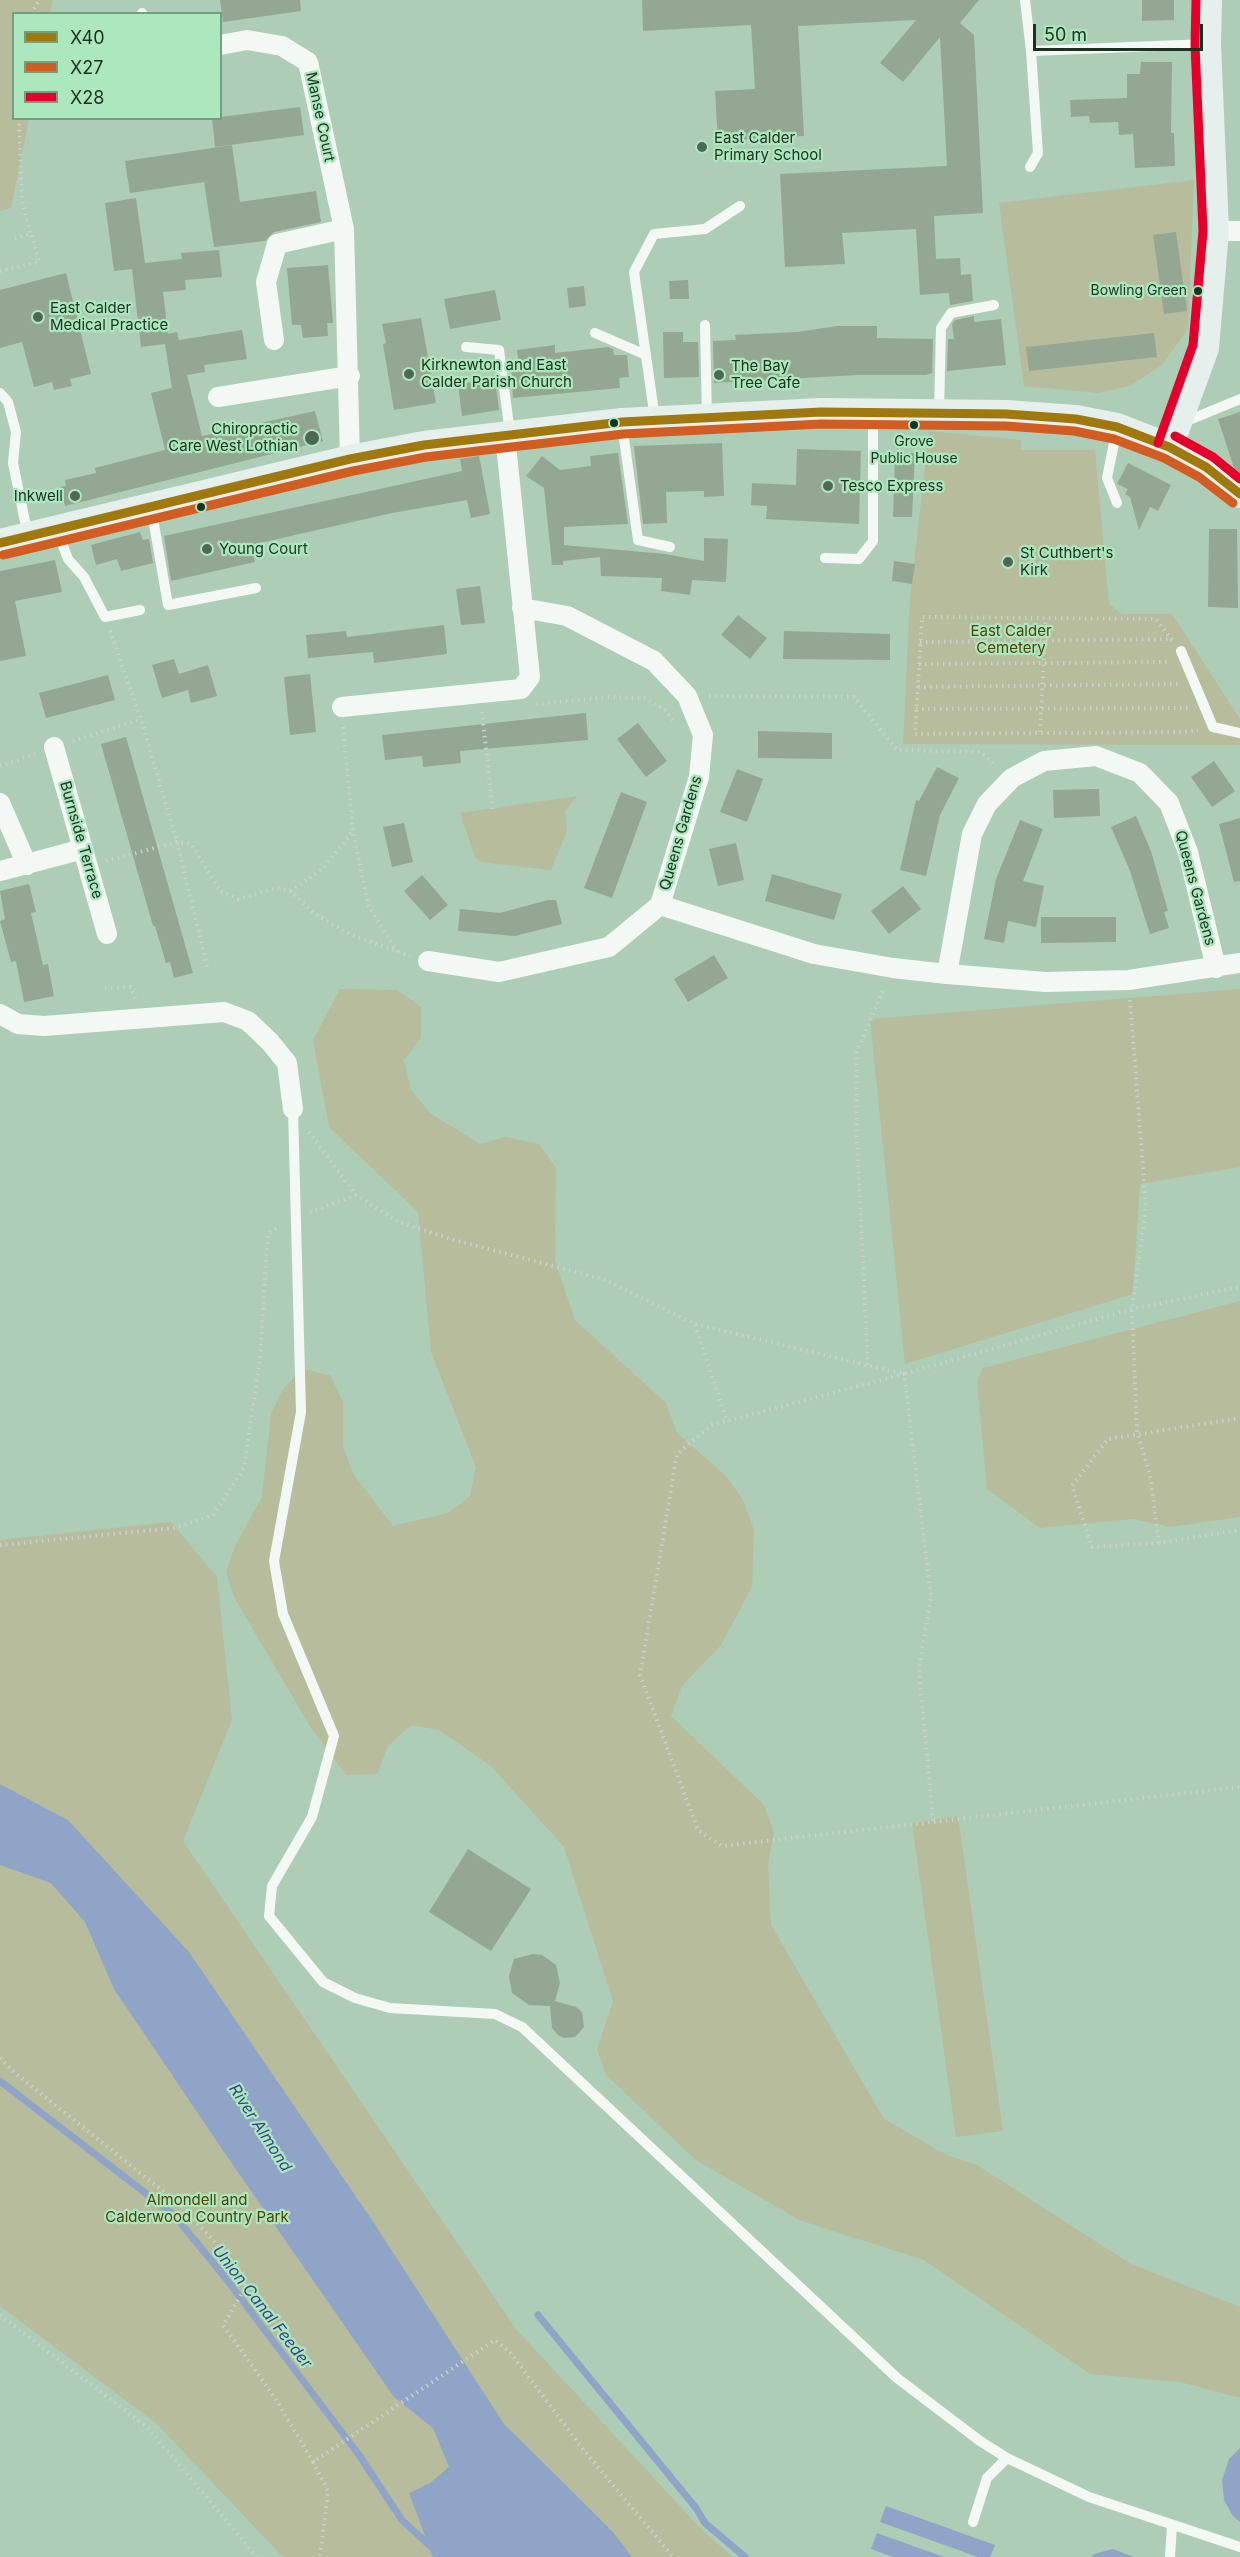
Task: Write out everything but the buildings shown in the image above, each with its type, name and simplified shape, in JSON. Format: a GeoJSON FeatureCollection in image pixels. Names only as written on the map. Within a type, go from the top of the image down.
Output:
{"type":"FeatureCollection","features":[{"type":"Feature","properties":{"kind":"main road"},"geometry":{"type":"LineString","coordinates":[[1173,436],[1205,348],[1227,231],[1207,44],[1208,0]]}},
{"type":"Feature","properties":{"kind":"main road"},"geometry":{"type":"LineString","coordinates":[[0,543],[350,459],[507,435],[622,422],[873,411],[1076,418],[1173,436],[1206,467],[1240,494]]}},
{"type":"Feature","properties":{"kind":"street","name":"Manse Court"},"geometry":{"type":"LineString","coordinates":[[222,45],[247,40],[282,46],[308,62],[344,229],[350,376],[350,459]]}},
{"type":"Feature","properties":{"kind":"street"},"geometry":{"type":"LineString","coordinates":[[274,340],[266,282],[277,244],[344,229]]}},
{"type":"Feature","properties":{"kind":"street"},"geometry":{"type":"LineString","coordinates":[[218,397],[350,376]]}},
{"type":"Feature","properties":{"kind":"street"},"geometry":{"type":"LineString","coordinates":[[342,707],[521,689],[530,676],[507,435]]}},
{"type":"Feature","properties":{"kind":"street","name":"Queens Gardens"},"geometry":{"type":"LineString","coordinates":[[522,608],[567,616],[654,661],[687,696],[703,735],[699,777],[660,905],[814,954],[893,968],[947,974],[1045,982],[1129,980],[1240,963]]}},
{"type":"Feature","properties":{"kind":"street","name":"Burnside Terrace"},"geometry":{"type":"LineString","coordinates":[[54,747],[107,934]]}},
{"type":"Feature","properties":{"kind":"street","name":"Queens Gardens"},"geometry":{"type":"LineString","coordinates":[[947,974],[972,834],[987,804],[1012,778],[1044,761],[1096,756],[1140,773],[1169,803],[1188,852],[1216,968]]}},
{"type":"Feature","properties":{"kind":"street"},"geometry":{"type":"LineString","coordinates":[[0,803],[27,865]]}},
{"type":"Feature","properties":{"kind":"street"},"geometry":{"type":"LineString","coordinates":[[0,871],[85,857]]}},
{"type":"Feature","properties":{"kind":"street"},"geometry":{"type":"LineString","coordinates":[[428,961],[499,972],[609,947],[660,905]]}},
{"type":"Feature","properties":{"kind":"street"},"geometry":{"type":"LineString","coordinates":[[0,1014],[18,1024],[44,1026],[224,1012],[248,1021],[270,1042],[287,1063],[293,1109]]}},
{"type":"Feature","properties":{"kind":"lane"},"geometry":{"type":"LineString","coordinates":[[1025,0],[1038,153],[1030,167]]}},
{"type":"Feature","properties":{"kind":"lane"},"geometry":{"type":"LineString","coordinates":[[1031,51],[1207,44]]}},
{"type":"Feature","properties":{"kind":"lane"},"geometry":{"type":"LineString","coordinates":[[655,420],[634,272],[654,234],[705,229],[740,206]]}},
{"type":"Feature","properties":{"kind":"lane"},"geometry":{"type":"LineString","coordinates":[[939,412],[941,328],[951,313],[994,305]]}},
{"type":"Feature","properties":{"kind":"lane"},"geometry":{"type":"LineString","coordinates":[[705,325],[707,418]]}},
{"type":"Feature","properties":{"kind":"lane"},"geometry":{"type":"LineString","coordinates":[[595,333],[646,355]]}},
{"type":"Feature","properties":{"kind":"lane"},"geometry":{"type":"LineString","coordinates":[[465,347],[499,351],[507,435]]}},
{"type":"Feature","properties":{"kind":"lane"},"geometry":{"type":"LineString","coordinates":[[0,393],[8,402],[16,432],[13,463],[28,536]]}},
{"type":"Feature","properties":{"kind":"lane"},"geometry":{"type":"LineString","coordinates":[[1173,436],[1240,399]]}},
{"type":"Feature","properties":{"kind":"lane"},"geometry":{"type":"LineString","coordinates":[[825,558],[858,558],[873,541],[873,411]]}},
{"type":"Feature","properties":{"kind":"lane"},"geometry":{"type":"LineString","coordinates":[[622,422],[638,540],[670,547]]}},
{"type":"Feature","properties":{"kind":"lane"},"geometry":{"type":"LineString","coordinates":[[1117,427],[1107,478],[1117,502]]}},
{"type":"Feature","properties":{"kind":"lane"},"geometry":{"type":"LineString","coordinates":[[150,507],[168,605],[256,588]]}},
{"type":"Feature","properties":{"kind":"lane"},"geometry":{"type":"LineString","coordinates":[[57,529],[68,560],[84,577],[105,617],[140,610]]}},
{"type":"Feature","properties":{"kind":"lane"},"geometry":{"type":"LineString","coordinates":[[1183,656],[1213,727],[1240,733]]}},
{"type":"Feature","properties":{"kind":"lane"},"geometry":{"type":"LineString","coordinates":[[293,1109],[301,1412],[274,1561],[283,1614],[334,1736],[312,1817],[272,1886],[269,1917],[323,1982],[355,1998],[390,2008],[495,2014],[522,2027],[897,2378],[945,2416],[1007,2458],[1089,2497],[1240,2547]]}},
{"type":"Feature","properties":{"kind":"lane"},"geometry":{"type":"LineString","coordinates":[[973,2522],[987,2478],[1007,2458]]}},
{"type":"Feature","properties":{"kind":"lane"},"geometry":{"type":"LineString","coordinates":[[1170,2557],[1172,2525]]}},
{"type":"Feature","properties":{"kind":"path"},"geometry":{"type":"LineString","coordinates":[[0,272],[39,262],[22,202],[19,120]]}},
{"type":"Feature","properties":{"kind":"path"},"geometry":{"type":"LineString","coordinates":[[15,239],[31,233]]}},
{"type":"Feature","properties":{"kind":"path"},"geometry":{"type":"LineString","coordinates":[[105,617],[141,719],[177,842],[208,970]]}},
{"type":"Feature","properties":{"kind":"path"},"geometry":{"type":"LineString","coordinates":[[1183,656],[1156,619],[922,617],[915,734],[1182,732],[1213,727]]}},
{"type":"Feature","properties":{"kind":"path"},"geometry":{"type":"LineString","coordinates":[[1041,732],[1046,618]]}},
{"type":"Feature","properties":{"kind":"path"},"geometry":{"type":"LineString","coordinates":[[920,642],[1171,639]]}},
{"type":"Feature","properties":{"kind":"path"},"geometry":{"type":"LineString","coordinates":[[919,664],[1044,663],[1183,656]]}},
{"type":"Feature","properties":{"kind":"path"},"geometry":{"type":"LineString","coordinates":[[918,687],[1193,684]]}},
{"type":"Feature","properties":{"kind":"path"},"geometry":{"type":"LineString","coordinates":[[521,689],[534,704],[611,697],[644,698],[665,710],[678,727]]}},
{"type":"Feature","properties":{"kind":"path"},"geometry":{"type":"LineString","coordinates":[[480,694],[493,812]]}},
{"type":"Feature","properties":{"kind":"path"},"geometry":{"type":"LineString","coordinates":[[687,696],[854,698],[897,750],[980,752],[1012,778]]}},
{"type":"Feature","properties":{"kind":"path"},"geometry":{"type":"LineString","coordinates":[[342,707],[353,831],[368,905],[397,953]]}},
{"type":"Feature","properties":{"kind":"path"},"geometry":{"type":"LineString","coordinates":[[916,709],[1204,707]]}},
{"type":"Feature","properties":{"kind":"path"},"geometry":{"type":"LineString","coordinates":[[290,891],[324,868],[353,831]]}},
{"type":"Feature","properties":{"kind":"path"},"geometry":{"type":"LineString","coordinates":[[85,857],[177,842],[191,843],[220,891],[238,899],[255,896],[276,888],[290,891],[315,914],[351,934],[397,953],[428,961]]}},
{"type":"Feature","properties":{"kind":"path"},"geometry":{"type":"LineString","coordinates":[[868,1365],[857,1140],[857,1051],[893,968]]}},
{"type":"Feature","properties":{"kind":"path"},"geometry":{"type":"LineString","coordinates":[[1129,980],[1146,1207],[1132,1309],[1137,1432],[1150,1476],[1159,1543]]}},
{"type":"Feature","properties":{"kind":"path"},"geometry":{"type":"LineString","coordinates":[[293,1109],[356,1195],[399,1222],[454,1240],[603,1279],[695,1324],[904,1374]]}},
{"type":"Feature","properties":{"kind":"path"},"geometry":{"type":"LineString","coordinates":[[0,1545],[175,1528],[213,1515],[244,1468],[260,1358],[268,1234],[296,1217],[356,1195]]}},
{"type":"Feature","properties":{"kind":"path"},"geometry":{"type":"LineString","coordinates":[[1240,1287],[1132,1309],[904,1374],[712,1425],[677,1454],[640,1675],[698,1830],[722,1846],[1240,1787]]}},
{"type":"Feature","properties":{"kind":"path"},"geometry":{"type":"LineString","coordinates":[[695,1324],[727,1421]]}},
{"type":"Feature","properties":{"kind":"path"},"geometry":{"type":"LineString","coordinates":[[904,1374],[931,1596],[920,1669],[933,1821]]}},
{"type":"Feature","properties":{"kind":"path"},"geometry":{"type":"LineString","coordinates":[[1240,1418],[1137,1432],[1108,1439],[1072,1486],[1092,1547],[1159,1543],[1240,1530]]}},
{"type":"Feature","properties":{"kind":"path"},"geometry":{"type":"LineString","coordinates":[[0,2058],[15,2073],[184,2208],[244,2275],[244,2290],[223,2325],[275,2398],[328,2491],[320,2557]]}},
{"type":"Feature","properties":{"kind":"path"},"geometry":{"type":"LineString","coordinates":[[0,2315],[148,2428],[257,2557]]}},
{"type":"Feature","properties":{"kind":"path"},"geometry":{"type":"LineString","coordinates":[[313,2462],[485,2349],[495,2340],[509,2351],[582,2448],[673,2557]]}},
{"type":"Feature","properties":{"kind":"green space"},"geometry":{"type":"Polygon","coordinates":[[[0,0],[53,0],[50,12],[12,12],[12,120],[29,120],[11,208],[0,211],[0,0]]]}},
{"type":"Feature","properties":{"kind":"green space"},"geometry":{"type":"Polygon","coordinates":[[[1194,180],[1188,329],[1162,365],[1130,386],[1098,393],[1024,386],[999,203],[1194,180]]]}},
{"type":"Feature","properties":{"kind":"green space","name":"East Calder Cemetery"},"geometry":{"type":"Polygon","coordinates":[[[929,431],[1021,440],[1021,450],[1095,450],[1109,604],[1122,614],[1172,614],[1240,719],[1240,745],[903,744],[910,599],[929,431]]]}},
{"type":"Feature","properties":{"kind":"green space"},"geometry":{"type":"Polygon","coordinates":[[[577,796],[565,811],[567,831],[551,870],[481,862],[475,857],[460,813],[577,796]]]}},
{"type":"Feature","properties":{"kind":"green space"},"geometry":{"type":"Polygon","coordinates":[[[340,989],[397,990],[421,1007],[421,1038],[404,1060],[411,1090],[430,1113],[480,1144],[505,1137],[539,1144],[556,1168],[555,1261],[575,1320],[666,1403],[677,1433],[726,1476],[743,1500],[754,1530],[752,1587],[721,1645],[682,1686],[671,1716],[764,1805],[774,1833],[768,1864],[771,1925],[884,2119],[947,2155],[977,2165],[1131,2264],[1240,2307],[1240,2398],[1180,2382],[1090,2374],[924,2260],[799,2220],[696,2160],[606,2075],[597,2049],[613,2001],[564,1847],[491,1766],[439,1730],[411,1725],[388,1746],[377,1774],[346,1775],[311,1728],[234,1597],[226,1572],[235,1546],[262,1497],[271,1414],[283,1389],[302,1369],[330,1375],[343,1402],[343,1447],[354,1475],[393,1526],[448,1513],[470,1496],[476,1467],[431,1352],[418,1212],[329,1127],[313,1040],[340,989]]]}},
{"type":"Feature","properties":{"kind":"green space"},"geometry":{"type":"Polygon","coordinates":[[[1240,989],[1240,1167],[1140,1184],[1133,1294],[905,1364],[870,1019],[1240,989]]]}},
{"type":"Feature","properties":{"kind":"green space"},"geometry":{"type":"Polygon","coordinates":[[[1240,1301],[1240,1517],[1170,1527],[1133,1519],[1040,1528],[987,1489],[977,1382],[983,1368],[1240,1301]]]}},
{"type":"Feature","properties":{"kind":"green space","name":"Almondell and Calderwood Country Park"},"geometry":{"type":"Polygon","coordinates":[[[171,1522],[217,1577],[232,1720],[183,1841],[516,2329],[703,2531],[733,2557],[283,2557],[156,2423],[0,2306],[0,1816],[68,1820],[0,1784],[0,1540],[171,1522]]]}},
{"type":"Feature","properties":{"kind":"green space"},"geometry":{"type":"Polygon","coordinates":[[[958,1816],[1003,2131],[956,2137],[912,1823],[958,1816]]]}},
{"type":"Feature","properties":{"kind":"water","name":"River Almond"},"geometry":{"type":"Polygon","coordinates":[[[0,1784],[68,1820],[189,1952],[372,2220],[504,2424],[613,2532],[632,2557],[433,2557],[409,2493],[430,2483],[449,2467],[433,2428],[394,2397],[224,2152],[114,1989],[85,1922],[51,1883],[0,1865],[0,1784]]]}},
{"type":"Feature","properties":{"kind":"water"},"geometry":{"type":"Polygon","coordinates":[[[1240,2448],[1240,2522],[1233,2516],[1224,2500],[1222,2480],[1229,2459],[1240,2448]]]}},
{"type":"Feature","properties":{"kind":"water"},"geometry":{"type":"Polygon","coordinates":[[[886,2506],[995,2545],[990,2557],[978,2557],[880,2522],[886,2506]]]}},
{"type":"Feature","properties":{"kind":"water"},"geometry":{"type":"Polygon","coordinates":[[[877,2533],[944,2557],[893,2557],[871,2549],[877,2533]]]}},
{"type":"Feature","properties":{"kind":"water"},"geometry":{"type":"Polygon","coordinates":[[[1113,2549],[1134,2557],[1091,2557],[1094,2554],[1113,2549]]]}},
{"type":"Feature","properties":{"kind":"waterway","name":"Union Canal Feeder"},"geometry":{"type":"LineString","coordinates":[[0,2081],[174,2215],[224,2276],[359,2455],[402,2520],[442,2557]]}},
{"type":"Feature","properties":{"kind":"waterway"},"geometry":{"type":"LineString","coordinates":[[538,2315],[696,2508],[705,2523],[745,2557]]}},
{"type":"Feature","properties":{"kind":"transit line","name":"X28"},"geometry":{"type":"LineString","coordinates":[[1158,443],[1193,345],[1203,231],[1195,45],[1196,0]]}},
{"type":"Feature","properties":{"kind":"transit line","name":"X40"},"geometry":{"type":"LineString","coordinates":[[0,543],[350,459],[424,445],[622,422],[821,412],[1006,414],[1076,419],[1117,427],[1169,447],[1206,467],[1240,494]]}},
{"type":"Feature","properties":{"kind":"transit line","name":"X27"},"geometry":{"type":"LineString","coordinates":[[3,555],[353,471],[426,457],[623,434],[821,424],[1006,426],[1074,431],[1114,439],[1164,458],[1199,477],[1233,503]]}},
{"type":"Feature","properties":{"kind":"transit line","name":"X28"},"geometry":{"type":"LineString","coordinates":[[1175,436],[1213,457],[1240,479]]}},
{"type":"Feature","properties":{"kind":"place","name":"East Calder Primary School"},"geometry":{"type":"Point","coordinates":[702,147]}},
{"type":"Feature","properties":{"kind":"place","name":"Bowling Green"},"geometry":{"type":"Point","coordinates":[1198,291]}},
{"type":"Feature","properties":{"kind":"place","name":"East Calder Medical Practice"},"geometry":{"type":"Point","coordinates":[38,317]}},
{"type":"Feature","properties":{"kind":"place","name":"Kirknewton and East Calder Parish Church"},"geometry":{"type":"Point","coordinates":[409,374]}},
{"type":"Feature","properties":{"kind":"place","name":"The Bay Tree Cafe"},"geometry":{"type":"Point","coordinates":[719,375]}},
{"type":"Feature","properties":{"kind":"place","name":"Grove Public House"},"geometry":{"type":"Point","coordinates":[914,425]}},
{"type":"Feature","properties":{"kind":"place","name":"Chiropractic Care West Lothian"},"geometry":{"type":"Point","coordinates":[312,438]}},
{"type":"Feature","properties":{"kind":"place","name":"Tesco Express"},"geometry":{"type":"Point","coordinates":[828,486]}},
{"type":"Feature","properties":{"kind":"place","name":"Inkwell"},"geometry":{"type":"Point","coordinates":[75,496]}},
{"type":"Feature","properties":{"kind":"place","name":"Young Court"},"geometry":{"type":"Point","coordinates":[207,549]}},
{"type":"Feature","properties":{"kind":"place","name":"St Cuthbert's Kirk"},"geometry":{"type":"Point","coordinates":[1008,562]}}]}
